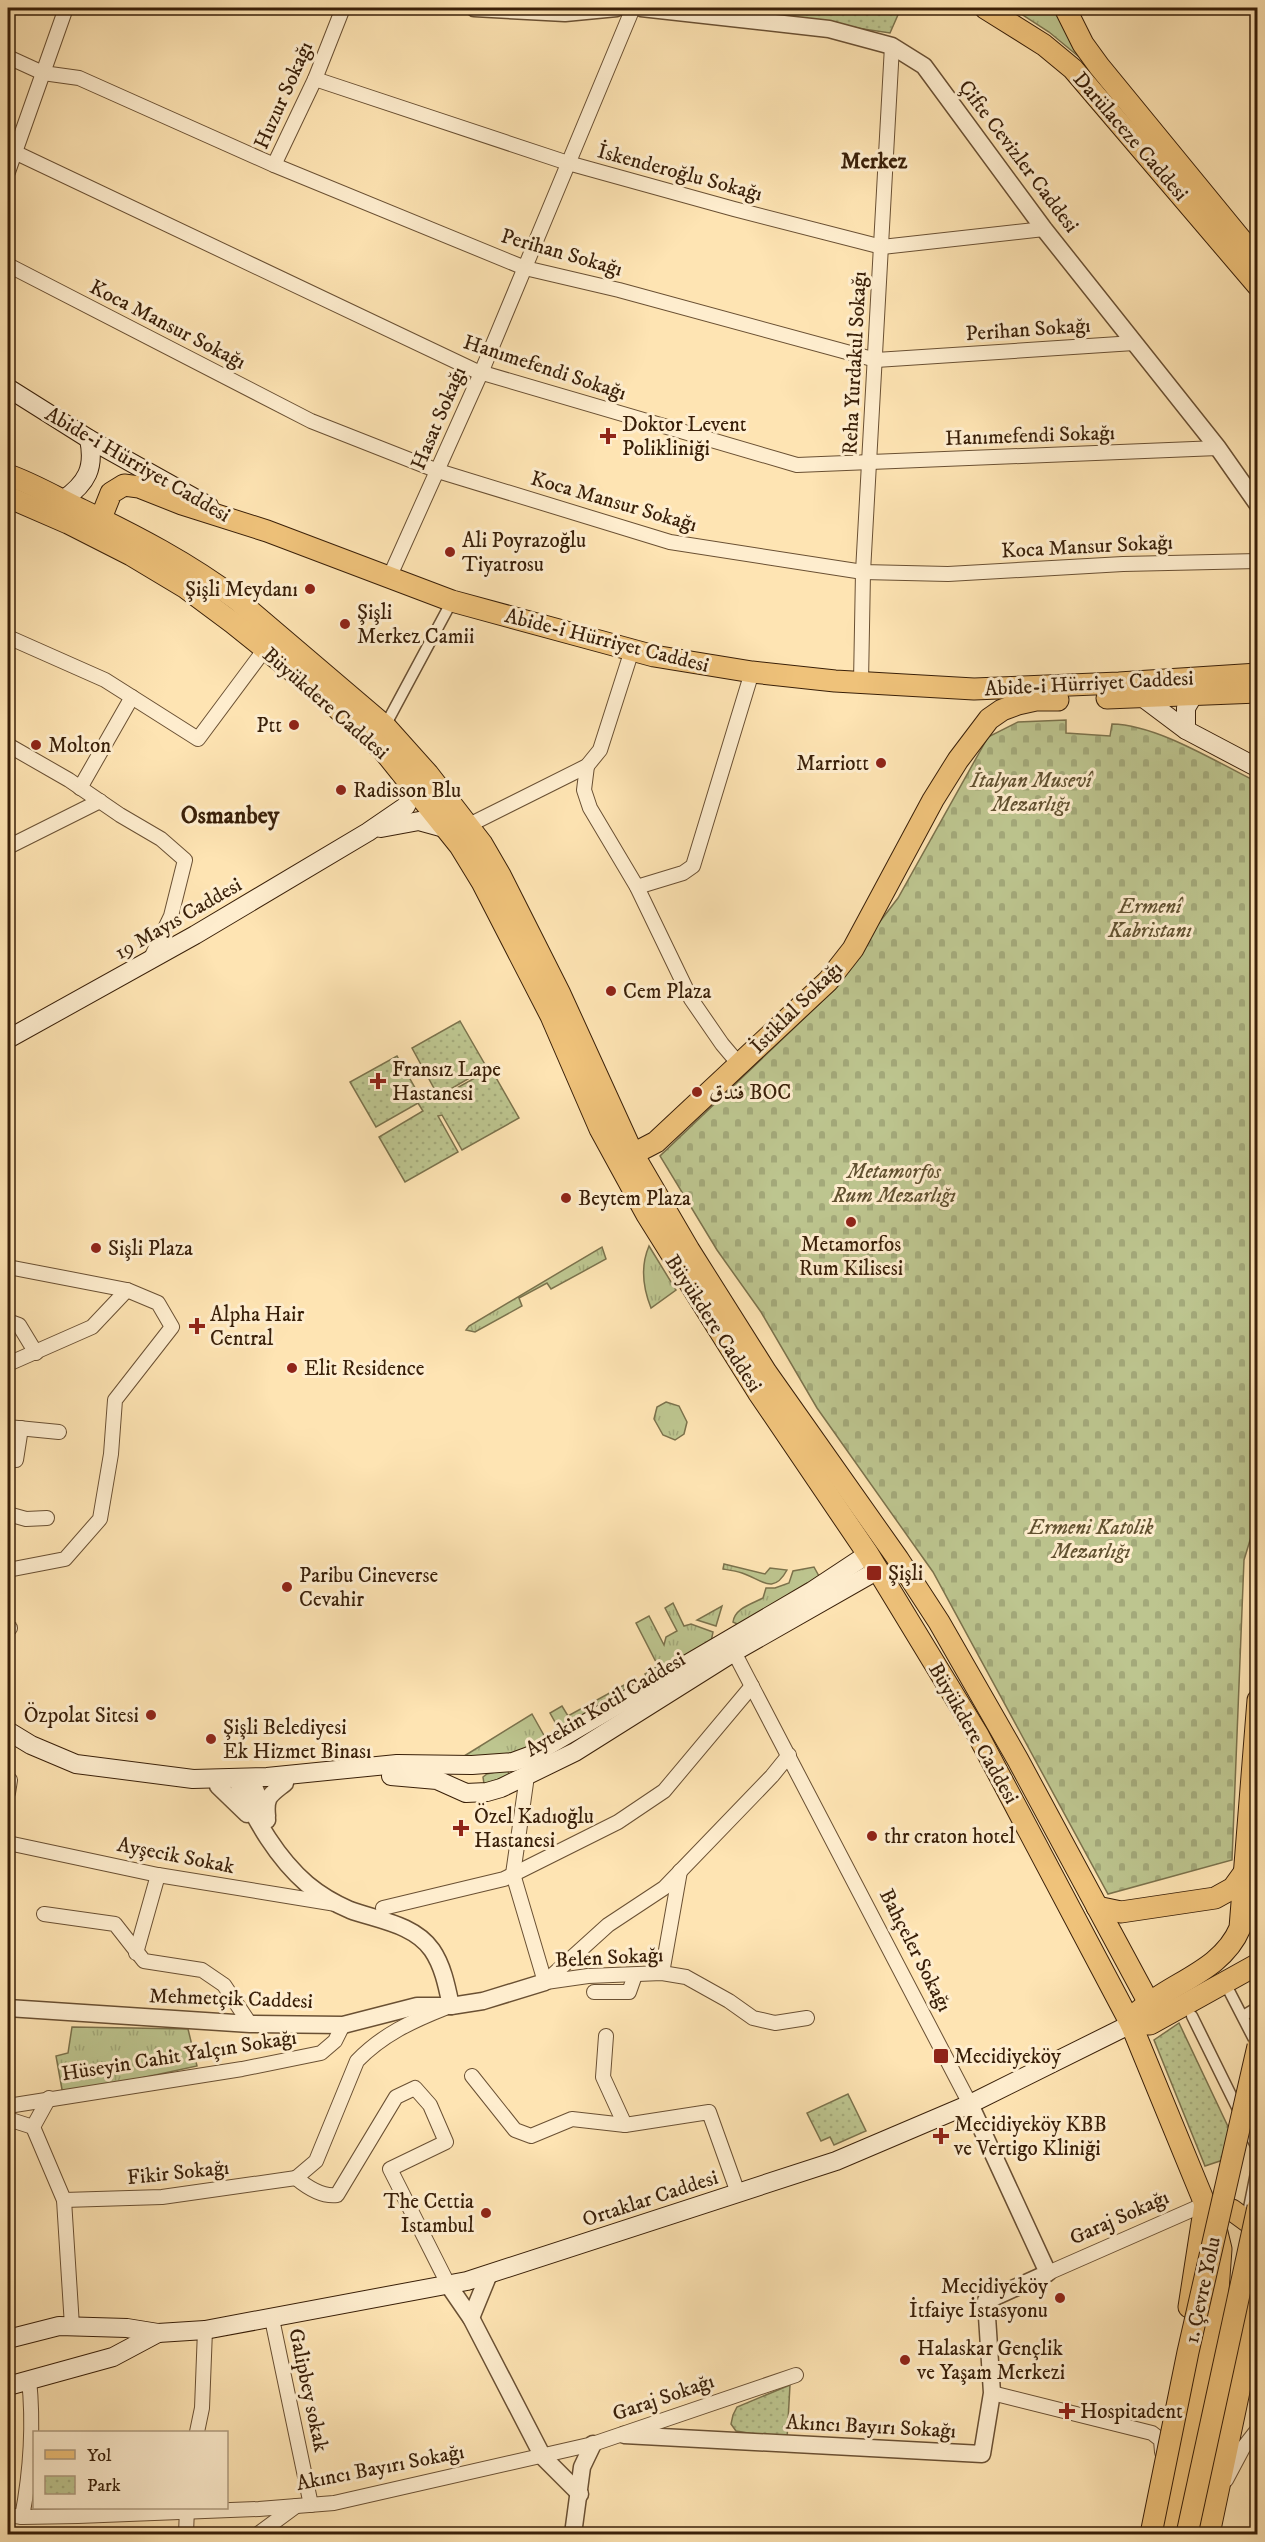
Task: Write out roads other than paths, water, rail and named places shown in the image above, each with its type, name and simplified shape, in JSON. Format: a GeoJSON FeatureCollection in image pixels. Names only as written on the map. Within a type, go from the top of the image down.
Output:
{"type":"FeatureCollection","features":[{"type":"Feature","properties":{"kind":"main road","name":"Darülaceze Caddesi"},"geometry":{"type":"LineString","coordinates":[[985,8],[1044,45],[1073,69],[1257,286]]}},
{"type":"Feature","properties":{"kind":"main road","name":"Darülaceze Caddesi"},"geometry":{"type":"LineString","coordinates":[[1065,8],[1083,44],[1257,260]]}},
{"type":"Feature","properties":{"kind":"main road","name":"Abide-i Hürriyet Caddesi"},"geometry":{"type":"LineString","coordinates":[[8,388],[89,439],[228,518],[453,601],[666,658],[752,672],[974,689],[1257,674]]}},
{"type":"Feature","properties":{"kind":"main road"},"geometry":{"type":"LineString","coordinates":[[8,497],[28,498],[50,504],[63,500],[85,479],[91,466],[93,456],[89,439]]}},
{"type":"Feature","properties":{"kind":"main road","name":"Büyükdere Caddesi"},"geometry":{"type":"LineString","coordinates":[[8,475],[101,518],[215,583],[261,618],[385,726],[469,825],[500,875],[555,984],[633,1154],[689,1250],[760,1362],[892,1550],[979,1688],[1149,2002]]}},
{"type":"Feature","properties":{"kind":"main road"},"geometry":{"type":"LineString","coordinates":[[107,542],[103,535],[101,518],[111,493],[124,485],[132,485],[228,518]]}},
{"type":"Feature","properties":{"kind":"main road","name":"Büyükdere Caddesi"},"geometry":{"type":"LineString","coordinates":[[8,497],[107,542],[186,588],[326,698],[372,739],[448,829],[482,882],[550,1016],[600,1129],[673,1260],[758,1392],[873,1562],[978,1735],[1131,2024],[1205,2204],[1214,2220],[1221,2249],[1217,2305],[1171,2535]]}},
{"type":"Feature","properties":{"kind":"main road"},"geometry":{"type":"LineString","coordinates":[[1119,683],[1186,730],[1257,768]]}},
{"type":"Feature","properties":{"kind":"main road"},"geometry":{"type":"LineString","coordinates":[[974,689],[982,709],[976,735]]}},
{"type":"Feature","properties":{"kind":"main road","name":"Abide-i Hürriyet Caddesi"},"geometry":{"type":"LineString","coordinates":[[976,735],[989,719],[1002,710],[1036,700],[1257,692]]}},
{"type":"Feature","properties":{"kind":"main road"},"geometry":{"type":"LineString","coordinates":[[1186,730],[1186,708],[1193,696]]}},
{"type":"Feature","properties":{"kind":"main road","name":"İstiklal Sokağı"},"geometry":{"type":"LineString","coordinates":[[633,1154],[656,1142],[828,981],[853,949],[933,800],[976,735]]}},
{"type":"Feature","properties":{"kind":"main road","name":"19 Mayıs Caddesi"},"geometry":{"type":"LineString","coordinates":[[8,1039],[150,960],[368,832],[405,806],[415,788]]}},
{"type":"Feature","properties":{"kind":"main road","name":"19 Mayıs Caddesi"},"geometry":{"type":"LineString","coordinates":[[368,832],[419,821],[448,829]]}},
{"type":"Feature","properties":{"kind":"main road"},"geometry":{"type":"LineString","coordinates":[[600,1129],[608,1135],[620,1151],[633,1154]]}},
{"type":"Feature","properties":{"kind":"main road"},"geometry":{"type":"LineString","coordinates":[[873,1562],[892,1550]]}},
{"type":"Feature","properties":{"kind":"main road","name":"Aytekin Kotil Caddesi"},"geometry":{"type":"LineString","coordinates":[[193,1779],[218,1786],[398,1764],[437,1772],[466,1793],[487,1792],[527,1776],[575,1752],[873,1562]]}},
{"type":"Feature","properties":{"kind":"main road","name":"Aytekin Kotil Caddesi"},"geometry":{"type":"LineString","coordinates":[[8,1731],[31,1745],[76,1764],[193,1779],[285,1783],[437,1772],[472,1765],[513,1762],[532,1755],[812,1590],[873,1562]]}},
{"type":"Feature","properties":{"kind":"main road"},"geometry":{"type":"LineString","coordinates":[[1131,2024],[1138,2012],[1149,2002],[1215,1962],[1234,1942],[1240,1928],[1257,1701]]}},
{"type":"Feature","properties":{"kind":"main road"},"geometry":{"type":"LineString","coordinates":[[472,1765],[473,1784],[487,1792]]}},
{"type":"Feature","properties":{"kind":"main road"},"geometry":{"type":"LineString","coordinates":[[1097,1907],[1121,1912],[1215,1898],[1233,1888],[1246,1870]]}},
{"type":"Feature","properties":{"kind":"main road"},"geometry":{"type":"LineString","coordinates":[[1131,2024],[1150,2024],[1257,1964]]}},
{"type":"Feature","properties":{"kind":"main road","name":"Ortaklar Caddesi"},"geometry":{"type":"LineString","coordinates":[[8,2339],[59,2326],[158,2333],[205,2330],[449,2286],[836,2161],[970,2104],[1131,2024]]}},
{"type":"Feature","properties":{"kind":"main road","name":"1. Çevre Yolu"},"geometry":{"type":"LineString","coordinates":[[1150,2535],[1257,2047]]}},
{"type":"Feature","properties":{"kind":"main road"},"geometry":{"type":"LineString","coordinates":[[1142,2535],[1162,2452],[1205,2204],[1254,2218]]}},
{"type":"Feature","properties":{"kind":"main road","name":"1. Çevre Yolu"},"geometry":{"type":"LineString","coordinates":[[1187,2535],[1254,2218]]}},
{"type":"Feature","properties":{"kind":"main road"},"geometry":{"type":"LineString","coordinates":[[1209,2535],[1257,2301]]}},
{"type":"Feature","properties":{"kind":"main road"},"geometry":{"type":"LineString","coordinates":[[111,2328],[116,2343],[113,2357]]}},
{"type":"Feature","properties":{"kind":"main road","name":"Ortaklar Caddesi"},"geometry":{"type":"LineString","coordinates":[[8,2386],[113,2357],[158,2333]]}},
{"type":"Feature","properties":{"kind":"street"},"geometry":{"type":"LineString","coordinates":[[8,172],[11,151],[44,73],[66,8]]}},
{"type":"Feature","properties":{"kind":"street","name":"Huzur Sokağı"},"geometry":{"type":"LineString","coordinates":[[274,165],[315,79],[343,8]]}},
{"type":"Feature","properties":{"kind":"street"},"geometry":{"type":"LineString","coordinates":[[474,8],[566,10],[617,8]]}},
{"type":"Feature","properties":{"kind":"street","name":"Hasat Sokağı"},"geometry":{"type":"LineString","coordinates":[[389,578],[481,373],[633,8]]}},
{"type":"Feature","properties":{"kind":"street","name":"Çifte Cevizler Caddesi"},"geometry":{"type":"LineString","coordinates":[[640,8],[829,29],[892,46],[924,66],[1044,229],[1218,448],[1257,505]]}},
{"type":"Feature","properties":{"kind":"street","name":"Reha Yurdakul Sokağı"},"geometry":{"type":"LineString","coordinates":[[861,682],[863,572],[892,46]]}},
{"type":"Feature","properties":{"kind":"street","name":"Perihan Sokağı"},"geometry":{"type":"LineString","coordinates":[[8,57],[44,73],[79,78],[274,165],[525,268],[619,290],[876,360],[1134,344]]}},
{"type":"Feature","properties":{"kind":"street","name":"İskenderoğlu Sokağı"},"geometry":{"type":"LineString","coordinates":[[315,79],[568,163],[734,209],[882,246],[1044,229]]}},
{"type":"Feature","properties":{"kind":"street","name":"Hanımefendi Sokağı"},"geometry":{"type":"LineString","coordinates":[[11,151],[481,373],[797,465],[1218,448]]}},
{"type":"Feature","properties":{"kind":"street","name":"Koca Mansur Sokağı"},"geometry":{"type":"LineString","coordinates":[[8,265],[311,421],[438,471],[670,542],[863,572],[948,574],[1124,564],[1257,561]]}},
{"type":"Feature","properties":{"kind":"street"},"geometry":{"type":"LineString","coordinates":[[385,726],[453,601]]}},
{"type":"Feature","properties":{"kind":"street"},"geometry":{"type":"LineString","coordinates":[[8,637],[105,680],[198,739],[265,649]]}},
{"type":"Feature","properties":{"kind":"street"},"geometry":{"type":"LineString","coordinates":[[469,825],[587,766],[600,750],[632,650]]}},
{"type":"Feature","properties":{"kind":"street"},"geometry":{"type":"LineString","coordinates":[[637,887],[683,873],[693,866],[752,672]]}},
{"type":"Feature","properties":{"kind":"street"},"geometry":{"type":"LineString","coordinates":[[80,788],[132,697]]}},
{"type":"Feature","properties":{"kind":"street"},"geometry":{"type":"LineString","coordinates":[[8,745],[161,839],[185,860],[171,916],[150,960]]}},
{"type":"Feature","properties":{"kind":"street"},"geometry":{"type":"LineString","coordinates":[[587,766],[584,790],[590,808],[637,887],[691,999],[738,1064]]}},
{"type":"Feature","properties":{"kind":"street"},"geometry":{"type":"LineString","coordinates":[[8,847],[100,801]]}},
{"type":"Feature","properties":{"kind":"street"},"geometry":{"type":"LineString","coordinates":[[8,1267],[127,1290],[158,1304],[172,1327],[115,1400],[111,1454],[100,1519],[65,1559],[8,1570]]}},
{"type":"Feature","properties":{"kind":"street"},"geometry":{"type":"LineString","coordinates":[[8,1364],[92,1327],[127,1290]]}},
{"type":"Feature","properties":{"kind":"street"},"geometry":{"type":"LineString","coordinates":[[8,1321],[19,1325],[36,1353]]}},
{"type":"Feature","properties":{"kind":"street"},"geometry":{"type":"LineString","coordinates":[[16,1460],[14,1427],[59,1432]]}},
{"type":"Feature","properties":{"kind":"street"},"geometry":{"type":"LineString","coordinates":[[8,1514],[26,1518],[47,1518]]}},
{"type":"Feature","properties":{"kind":"street","name":"Bahçeler Sokağı"},"geometry":{"type":"LineString","coordinates":[[734,1652],[970,2104],[1048,2273]]}},
{"type":"Feature","properties":{"kind":"street"},"geometry":{"type":"LineString","coordinates":[[382,1913],[504,1879],[618,1822],[664,1791],[752,1686]]}},
{"type":"Feature","properties":{"kind":"street"},"geometry":{"type":"LineString","coordinates":[[527,1776],[513,1874],[545,1982],[608,1925],[664,1888],[772,1776],[789,1755]]}},
{"type":"Feature","properties":{"kind":"street"},"geometry":{"type":"LineString","coordinates":[[772,1776],[799,1773]]}},
{"type":"Feature","properties":{"kind":"street"},"geometry":{"type":"LineString","coordinates":[[244,1782],[263,1823],[285,1860],[308,1884],[344,1902],[382,1913],[418,1936],[431,1948],[446,1981],[451,2006],[406,2024],[368,2050],[357,2061],[316,2162],[296,2178],[308,2188],[329,2196],[338,2195],[396,2097],[415,2088],[430,2105],[446,2142],[390,2169],[449,2286],[471,2318],[543,2457],[580,2494]]}},
{"type":"Feature","properties":{"kind":"street"},"geometry":{"type":"LineString","coordinates":[[263,1823],[265,1802],[270,1794],[285,1783]]}},
{"type":"Feature","properties":{"kind":"street"},"geometry":{"type":"LineString","coordinates":[[218,1786],[263,1823],[305,1870],[344,1902]]}},
{"type":"Feature","properties":{"kind":"street","name":"Ayşecik Sokak"},"geometry":{"type":"LineString","coordinates":[[8,1843],[158,1875],[298,1899],[344,1902]]}},
{"type":"Feature","properties":{"kind":"street"},"geometry":{"type":"LineString","coordinates":[[662,1973],[680,1871]]}},
{"type":"Feature","properties":{"kind":"street"},"geometry":{"type":"LineString","coordinates":[[136,1953],[158,1875]]}},
{"type":"Feature","properties":{"kind":"street"},"geometry":{"type":"LineString","coordinates":[[298,1899],[308,1884]]}},
{"type":"Feature","properties":{"kind":"street"},"geometry":{"type":"LineString","coordinates":[[44,1914],[115,1924],[144,1961],[202,1970],[224,1985],[250,2024]]}},
{"type":"Feature","properties":{"kind":"street","name":"Belen Sokağı"},"geometry":{"type":"LineString","coordinates":[[545,1982],[588,1976],[662,1973],[686,1977],[753,2018],[775,2023],[807,2018]]}},
{"type":"Feature","properties":{"kind":"street"},"geometry":{"type":"LineString","coordinates":[[594,1992],[629,1992],[635,1975]]}},
{"type":"Feature","properties":{"kind":"street","name":"Mehmetçik Caddesi"},"geometry":{"type":"LineString","coordinates":[[8,2008],[250,2024],[343,2025],[417,2006],[451,2006],[483,2001],[545,1982]]}},
{"type":"Feature","properties":{"kind":"street"},"geometry":{"type":"LineString","coordinates":[[1224,1982],[1257,2047]]}},
{"type":"Feature","properties":{"kind":"street"},"geometry":{"type":"LineString","coordinates":[[1243,2016],[1257,2007]]}},
{"type":"Feature","properties":{"kind":"street"},"geometry":{"type":"LineString","coordinates":[[1192,2016],[1257,2150]]}},
{"type":"Feature","properties":{"kind":"street","name":"Hüseyin Cahit Yalçın Sokağı"},"geometry":{"type":"LineString","coordinates":[[8,2106],[242,2069],[321,2053],[336,2041],[343,2025]]}},
{"type":"Feature","properties":{"kind":"street"},"geometry":{"type":"LineString","coordinates":[[606,2036],[603,2077],[625,2125]]}},
{"type":"Feature","properties":{"kind":"street"},"geometry":{"type":"LineString","coordinates":[[472,2076],[515,2130],[531,2136],[572,2119],[625,2125],[709,2112],[738,2193]]}},
{"type":"Feature","properties":{"kind":"street"},"geometry":{"type":"LineString","coordinates":[[33,2127],[49,2098]]}},
{"type":"Feature","properties":{"kind":"street"},"geometry":{"type":"LineString","coordinates":[[8,2119],[33,2127],[64,2200],[72,2326]]}},
{"type":"Feature","properties":{"kind":"street"},"geometry":{"type":"LineString","coordinates":[[1254,2218],[1257,2163]]}},
{"type":"Feature","properties":{"kind":"street","name":"Fikir Sokağı"},"geometry":{"type":"LineString","coordinates":[[64,2200],[162,2197],[296,2178]]}},
{"type":"Feature","properties":{"kind":"street","name":"Garaj Sokağı"},"geometry":{"type":"LineString","coordinates":[[986,2301],[1205,2204]]}},
{"type":"Feature","properties":{"kind":"street"},"geometry":{"type":"LineString","coordinates":[[471,2318],[489,2274]]}},
{"type":"Feature","properties":{"kind":"street","name":"Akıncı Bayırı Sokağı"},"geometry":{"type":"LineString","coordinates":[[624,2435],[982,2454],[992,2393],[986,2301]]}},
{"type":"Feature","properties":{"kind":"street","name":"Galipbey sokak"},"geometry":{"type":"LineString","coordinates":[[272,2319],[311,2505]]}},
{"type":"Feature","properties":{"kind":"street"},"geometry":{"type":"LineString","coordinates":[[197,2431],[202,2408],[205,2330]]}},
{"type":"Feature","properties":{"kind":"street","name":"Garaj Sokağı"},"geometry":{"type":"LineString","coordinates":[[543,2457],[624,2435],[796,2375]]}},
{"type":"Feature","properties":{"kind":"street"},"geometry":{"type":"LineString","coordinates":[[22,2517],[31,2472],[33,2417],[29,2379]]}},
{"type":"Feature","properties":{"kind":"street"},"geometry":{"type":"LineString","coordinates":[[992,2393],[1152,2433],[1161,2440],[1162,2452]]}},
{"type":"Feature","properties":{"kind":"street"},"geometry":{"type":"LineString","coordinates":[[1216,2498],[1243,2448],[1257,2429]]}},
{"type":"Feature","properties":{"kind":"street"},"geometry":{"type":"LineString","coordinates":[[573,2535],[582,2467],[593,2444]]}},
{"type":"Feature","properties":{"kind":"street","name":"Akıncı Bayırı Sokağı"},"geometry":{"type":"LineString","coordinates":[[228,2508],[334,2503],[543,2457]]}},
{"type":"Feature","properties":{"kind":"street"},"geometry":{"type":"LineString","coordinates":[[258,2535],[296,2506]]}},
{"type":"Feature","properties":{"kind":"street","name":"Akıncı Bayırı Sokağı"},"geometry":{"type":"LineString","coordinates":[[8,2516],[214,2509]]}},
{"type":"Feature","properties":{"kind":"street"},"geometry":{"type":"LineString","coordinates":[[186,2535],[187,2510]]}},
{"type":"Feature","properties":{"kind":"place","name":"Doktor Levent Polikliniği"},"geometry":{"type":"Point","coordinates":[608,436]}},
{"type":"Feature","properties":{"kind":"place","name":"Ali Poyrazoğlu Tiyatrosu"},"geometry":{"type":"Point","coordinates":[450,552]}},
{"type":"Feature","properties":{"kind":"place","name":"Şişli Meydanı"},"geometry":{"type":"Point","coordinates":[310,589]}},
{"type":"Feature","properties":{"kind":"place","name":"Şişli Merkez Camii"},"geometry":{"type":"Point","coordinates":[345,624]}},
{"type":"Feature","properties":{"kind":"place","name":"Ptt"},"geometry":{"type":"Point","coordinates":[294,725]}},
{"type":"Feature","properties":{"kind":"place","name":"Molton"},"geometry":{"type":"Point","coordinates":[36,745]}},
{"type":"Feature","properties":{"kind":"place","name":"Marriott"},"geometry":{"type":"Point","coordinates":[881,763]}},
{"type":"Feature","properties":{"kind":"place","name":"Radisson Blu"},"geometry":{"type":"Point","coordinates":[341,790]}},
{"type":"Feature","properties":{"kind":"place","name":"Cem Plaza"},"geometry":{"type":"Point","coordinates":[611,991]}},
{"type":"Feature","properties":{"kind":"place","name":"Fransız Lape Hastanesi"},"geometry":{"type":"Point","coordinates":[378,1081]}},
{"type":"Feature","properties":{"kind":"place","name":"فندق BOC"},"geometry":{"type":"Point","coordinates":[697,1092]}},
{"type":"Feature","properties":{"kind":"place","name":"Beytem Plaza"},"geometry":{"type":"Point","coordinates":[566,1198]}},
{"type":"Feature","properties":{"kind":"place","name":"Metamorfos Rum Kilisesi"},"geometry":{"type":"Point","coordinates":[851,1222]}},
{"type":"Feature","properties":{"kind":"place","name":"Sişli Plaza"},"geometry":{"type":"Point","coordinates":[96,1248]}},
{"type":"Feature","properties":{"kind":"place","name":"Alpha Hair Central"},"geometry":{"type":"Point","coordinates":[197,1326]}},
{"type":"Feature","properties":{"kind":"place","name":"Elit Residence"},"geometry":{"type":"Point","coordinates":[292,1368]}},
{"type":"Feature","properties":{"kind":"place","name":"Şişli"},"geometry":{"type":"Point","coordinates":[874,1573]}},
{"type":"Feature","properties":{"kind":"place","name":"Paribu Cineverse Cevahir"},"geometry":{"type":"Point","coordinates":[287,1587]}},
{"type":"Feature","properties":{"kind":"place","name":"Özpolat Sitesi"},"geometry":{"type":"Point","coordinates":[151,1715]}},
{"type":"Feature","properties":{"kind":"place","name":"Şişli Belediyesi Ek Hizmet Binası"},"geometry":{"type":"Point","coordinates":[211,1739]}},
{"type":"Feature","properties":{"kind":"place","name":"Özel Kadıoğlu Hastanesi"},"geometry":{"type":"Point","coordinates":[461,1828]}},
{"type":"Feature","properties":{"kind":"place","name":"thr craton hotel"},"geometry":{"type":"Point","coordinates":[872,1836]}},
{"type":"Feature","properties":{"kind":"place","name":"Mecidiyeköy"},"geometry":{"type":"Point","coordinates":[941,2056]}},
{"type":"Feature","properties":{"kind":"place","name":"Mecidiyeköy KBB ve Vertigo Kliniği"},"geometry":{"type":"Point","coordinates":[941,2136]}},
{"type":"Feature","properties":{"kind":"place","name":"The Cettia Istambul"},"geometry":{"type":"Point","coordinates":[486,2213]}},
{"type":"Feature","properties":{"kind":"place","name":"Mecidiyeköy İtfaiye İstasyonu"},"geometry":{"type":"Point","coordinates":[1060,2298]}},
{"type":"Feature","properties":{"kind":"place","name":"Halaskar Gençlik ve Yaşam Merkezi"},"geometry":{"type":"Point","coordinates":[905,2360]}},
{"type":"Feature","properties":{"kind":"place","name":"Hospitadent"},"geometry":{"type":"Point","coordinates":[1067,2411]}},
{"type":"Feature","properties":{"kind":"district","name":"Merkez"},"geometry":{"type":"Point","coordinates":[874,160]}},
{"type":"Feature","properties":{"kind":"district","name":"Osmanbey"},"geometry":{"type":"Point","coordinates":[230,815]}},
{"type":"Feature","properties":{"kind":"park label","name":"İtalyan Musevî Mezarlığı"},"geometry":{"type":"Point","coordinates":[1031,792]}},
{"type":"Feature","properties":{"kind":"park label","name":"Ermenî Kabristanı"},"geometry":{"type":"Point","coordinates":[1150,918]}},
{"type":"Feature","properties":{"kind":"park label","name":"Metamorfos Rum Mezarlığı"},"geometry":{"type":"Point","coordinates":[894,1183]}},
{"type":"Feature","properties":{"kind":"park label","name":"Ermeni Katolik Mezarlığı"},"geometry":{"type":"Point","coordinates":[1091,1539]}}]}
